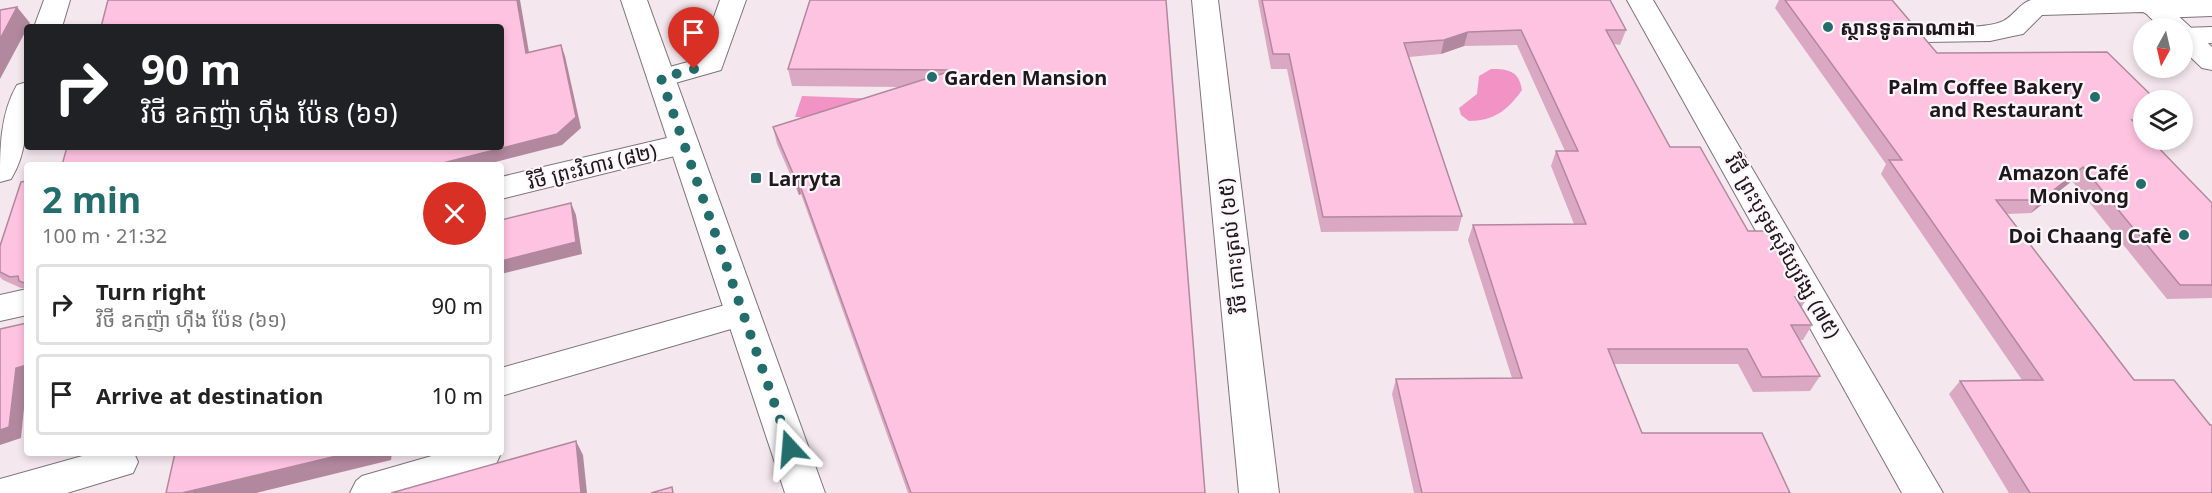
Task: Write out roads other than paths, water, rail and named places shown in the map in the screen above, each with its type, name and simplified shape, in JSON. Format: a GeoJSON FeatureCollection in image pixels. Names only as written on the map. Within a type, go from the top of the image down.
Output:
{"type":"FeatureCollection","features":[{"type":"Feature","properties":{"kind":"main road"},"geometry":{"type":"LineString","coordinates":[[49,24],[57,0]]}},
{"type":"Feature","properties":{"kind":"main road"},"geometry":{"type":"LineString","coordinates":[[634,0],[806,493]]}},
{"type":"Feature","properties":{"kind":"main road"},"geometry":{"type":"LineString","coordinates":[[661,78],[711,64],[733,0]]}},
{"type":"Feature","properties":{"kind":"main road","name":"វិថី កោះត្រល់ (៦៥)"},"geometry":{"type":"LineString","coordinates":[[1205,0],[1259,493]]}},
{"type":"Feature","properties":{"kind":"main road","name":"វិថី ព្រះបុទុមសុរិយ្យវង្ស (៧៥)"},"geometry":{"type":"LineString","coordinates":[[1640,0],[1923,493]]}},
{"type":"Feature","properties":{"kind":"main road"},"geometry":{"type":"LineString","coordinates":[[1925,34],[1990,33],[2013,28],[2035,7],[2149,3],[2212,8]]}},
{"type":"Feature","properties":{"kind":"main road"},"geometry":{"type":"LineString","coordinates":[[2149,3],[2165,18]]}},
{"type":"Feature","properties":{"kind":"main road"},"geometry":{"type":"LineString","coordinates":[[2193,34],[2212,35]]}},
{"type":"Feature","properties":{"kind":"main road"},"geometry":{"type":"LineString","coordinates":[[2193,44],[2212,62]]}},
{"type":"Feature","properties":{"kind":"main road"},"geometry":{"type":"LineString","coordinates":[[0,172],[24,100]]}},
{"type":"Feature","properties":{"kind":"main road","name":"វិថី ព្រះវិហារ (៨២)"},"geometry":{"type":"LineString","coordinates":[[504,187],[684,144]]}},
{"type":"Feature","properties":{"kind":"main road"},"geometry":{"type":"LineString","coordinates":[[0,308],[24,303]]}},
{"type":"Feature","properties":{"kind":"main road"},"geometry":{"type":"LineString","coordinates":[[504,381],[743,313]]}},
{"type":"Feature","properties":{"kind":"main road"},"geometry":{"type":"LineString","coordinates":[[370,493],[376,488],[471,461],[478,456]]}},
{"type":"Feature","properties":{"kind":"main road"},"geometry":{"type":"LineString","coordinates":[[7,493],[117,470]]}},
{"type":"Feature","properties":{"kind":"place","name":"ស្ថានទូតកាណាដា"},"geometry":{"type":"Point","coordinates":[1828,27]}},
{"type":"Feature","properties":{"kind":"place","name":"Garden Mansion"},"geometry":{"type":"Point","coordinates":[932,77]}},
{"type":"Feature","properties":{"kind":"place","name":"Palm Coffee Bakery and Restaurant"},"geometry":{"type":"Point","coordinates":[2095,97]}},
{"type":"Feature","properties":{"kind":"place","name":"Larryta"},"geometry":{"type":"Point","coordinates":[756,178]}},
{"type":"Feature","properties":{"kind":"place","name":"Amazon Café Monivong"},"geometry":{"type":"Point","coordinates":[2141,184]}},
{"type":"Feature","properties":{"kind":"place","name":"Doi Chaang Cafè"},"geometry":{"type":"Point","coordinates":[2184,235]}}]}
